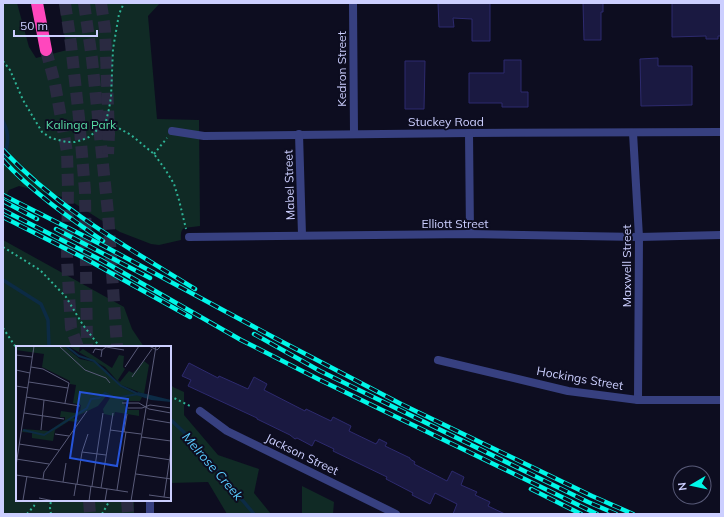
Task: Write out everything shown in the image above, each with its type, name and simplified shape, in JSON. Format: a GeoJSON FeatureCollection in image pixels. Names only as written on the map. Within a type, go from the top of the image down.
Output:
{"type":"FeatureCollection","features":[{"type":"Feature","properties":{"kind":"highway"},"geometry":{"type":"LineString","coordinates":[[37,3],[46,50]]}},
{"type":"Feature","properties":{"kind":"street","name":"Kedron Street"},"geometry":{"type":"LineString","coordinates":[[353,3],[354,134]]}},
{"type":"Feature","properties":{"kind":"street","name":"Stuckey Road"},"geometry":{"type":"LineString","coordinates":[[172,131],[204,136],[299,134],[721,132]]}},
{"type":"Feature","properties":{"kind":"street"},"geometry":{"type":"LineString","coordinates":[[469,133],[470,234]]}},
{"type":"Feature","properties":{"kind":"street","name":"Maxwell Street"},"geometry":{"type":"LineString","coordinates":[[633,133],[639,237],[638,400]]}},
{"type":"Feature","properties":{"kind":"street","name":"Mabel Street"},"geometry":{"type":"LineString","coordinates":[[299,134],[302,235]]}},
{"type":"Feature","properties":{"kind":"street","name":"Elliott Street"},"geometry":{"type":"LineString","coordinates":[[189,237],[470,234],[639,237],[721,235]]}},
{"type":"Feature","properties":{"kind":"street","name":"Hockings Street"},"geometry":{"type":"LineString","coordinates":[[438,360],[568,391],[638,400],[721,400]]}},
{"type":"Feature","properties":{"kind":"street","name":"Jackson Street"},"geometry":{"type":"LineString","coordinates":[[200,411],[227,431],[396,514]]}},
{"type":"Feature","properties":{"kind":"street"},"geometry":{"type":"LineString","coordinates":[[150,501],[150,514]]}},
{"type":"Feature","properties":{"kind":"path"},"geometry":{"type":"LineString","coordinates":[[3,61],[10,70],[23,100],[42,132],[51,138],[66,142],[75,142],[89,137],[106,121],[111,97],[113,50],[119,14],[124,3]]}},
{"type":"Feature","properties":{"kind":"path"},"geometry":{"type":"LineString","coordinates":[[106,121],[131,136],[154,154],[165,169],[174,184],[189,237]]}},
{"type":"Feature","properties":{"kind":"path"},"geometry":{"type":"LineString","coordinates":[[154,154],[172,131]]}},
{"type":"Feature","properties":{"kind":"path"},"geometry":{"type":"LineString","coordinates":[[3,247],[40,270],[66,297],[99,346]]}},
{"type":"Feature","properties":{"kind":"path"},"geometry":{"type":"LineString","coordinates":[[3,328],[16,348]]}},
{"type":"Feature","properties":{"kind":"path"},"geometry":{"type":"LineString","coordinates":[[171,396],[200,411]]}},
{"type":"Feature","properties":{"kind":"path"},"geometry":{"type":"LineString","coordinates":[[27,514],[34,506],[36,501]]}},
{"type":"Feature","properties":{"kind":"path"},"geometry":{"type":"LineString","coordinates":[[51,501],[51,514]]}},
{"type":"Feature","properties":{"kind":"path"},"geometry":{"type":"LineString","coordinates":[[102,514],[109,501]]}},
{"type":"Feature","properties":{"kind":"green space","name":"Kalinga Park"},"geometry":{"type":"Polygon","coordinates":[[[3,3],[17,3],[29,47],[36,58],[67,50],[59,4],[160,3],[148,16],[157,119],[199,120],[200,226],[184,228],[181,232],[181,240],[159,245],[151,244],[120,232],[66,198],[19,186],[9,190],[3,202],[3,3]]]}},
{"type":"Feature","properties":{"kind":"green space"},"geometry":{"type":"Polygon","coordinates":[[[3,240],[124,307],[132,329],[143,346],[16,346],[16,501],[134,501],[134,514],[3,514],[3,240]]]}},
{"type":"Feature","properties":{"kind":"green space"},"geometry":{"type":"Polygon","coordinates":[[[171,384],[173,387],[184,392],[184,415],[218,455],[259,469],[254,493],[271,514],[227,514],[208,482],[171,483],[171,384]]]}},
{"type":"Feature","properties":{"kind":"green space"},"geometry":{"type":"Polygon","coordinates":[[[302,486],[334,502],[333,514],[302,514],[302,486]]]}},
{"type":"Feature","properties":{"kind":"building"},"geometry":{"type":"Polygon","coordinates":[[[438,3],[490,3],[490,41],[472,41],[472,19],[453,18],[454,27],[439,27],[438,3]]]}},
{"type":"Feature","properties":{"kind":"building"},"geometry":{"type":"Polygon","coordinates":[[[583,3],[603,3],[603,12],[601,12],[601,40],[584,40],[583,3]]]}},
{"type":"Feature","properties":{"kind":"building"},"geometry":{"type":"Polygon","coordinates":[[[672,3],[721,3],[721,36],[718,36],[718,39],[706,39],[706,36],[672,37],[672,3]]]}},
{"type":"Feature","properties":{"kind":"building"},"geometry":{"type":"Polygon","coordinates":[[[658,58],[658,66],[692,66],[692,105],[641,106],[640,59],[658,58]]]}},
{"type":"Feature","properties":{"kind":"building"},"geometry":{"type":"Polygon","coordinates":[[[504,60],[521,60],[521,92],[528,92],[528,107],[502,107],[502,103],[469,103],[469,73],[504,73],[504,60]]]}},
{"type":"Feature","properties":{"kind":"building"},"geometry":{"type":"Polygon","coordinates":[[[405,61],[425,61],[424,109],[405,109],[405,61]]]}},
{"type":"Feature","properties":{"kind":"building"},"geometry":{"type":"Polygon","coordinates":[[[189,363],[218,378],[219,376],[248,389],[254,377],[267,384],[264,390],[305,411],[306,409],[331,421],[333,417],[351,426],[349,431],[376,444],[379,439],[387,443],[385,446],[410,458],[415,462],[414,464],[447,481],[452,471],[464,477],[461,485],[477,492],[475,495],[490,502],[488,506],[505,514],[453,514],[457,504],[435,493],[430,504],[386,479],[387,477],[333,451],[334,449],[315,440],[312,446],[297,438],[295,439],[257,418],[188,386],[191,380],[182,376],[189,363]]]}},
{"type":"Feature","properties":{"kind":"waterway","name":"Melrose Creek"},"geometry":{"type":"LineString","coordinates":[[3,121],[8,137],[3,162]]}},
{"type":"Feature","properties":{"kind":"waterway","name":"Melrose Creek"},"geometry":{"type":"LineString","coordinates":[[3,280],[41,304],[48,320],[49,346]]}},
{"type":"Feature","properties":{"kind":"waterway","name":"Melrose Creek"},"geometry":{"type":"LineString","coordinates":[[171,420],[192,440],[254,514]]}},
{"type":"Feature","properties":{"kind":"tunnel"},"geometry":{"type":"LineString","coordinates":[[65,3],[79,118],[85,191],[87,346]]}},
{"type":"Feature","properties":{"kind":"tunnel"},"geometry":{"type":"LineString","coordinates":[[84,3],[92,59],[108,213],[117,346]]}},
{"type":"Feature","properties":{"kind":"tunnel"},"geometry":{"type":"LineString","coordinates":[[101,3],[105,29],[109,134],[108,154]]}},
{"type":"Feature","properties":{"kind":"tunnel"},"geometry":{"type":"LineString","coordinates":[[46,50],[55,84],[67,152],[67,260],[71,328],[78,346]]}},
{"type":"Feature","properties":{"kind":"tunnel"},"geometry":{"type":"LineString","coordinates":[[89,501],[90,514]]}},
{"type":"Feature","properties":{"kind":"tunnel"},"geometry":{"type":"LineString","coordinates":[[127,501],[128,514]]}},
{"type":"Feature","properties":{"kind":"railway"},"geometry":{"type":"LineString","coordinates":[[3,150],[24,171],[70,209],[94,226],[195,289]]}},
{"type":"Feature","properties":{"kind":"railway"},"geometry":{"type":"LineString","coordinates":[[3,160],[38,193],[63,213],[103,241]]}},
{"type":"Feature","properties":{"kind":"railway"},"geometry":{"type":"LineString","coordinates":[[3,195],[104,246],[401,404],[592,496],[633,514]]}},
{"type":"Feature","properties":{"kind":"railway"},"geometry":{"type":"LineString","coordinates":[[3,201],[37,219]]}},
{"type":"Feature","properties":{"kind":"railway"},"geometry":{"type":"LineString","coordinates":[[3,210],[101,260],[241,340],[320,380],[597,514]]}},
{"type":"Feature","properties":{"kind":"railway"},"geometry":{"type":"LineString","coordinates":[[3,217],[86,259],[190,317]]}},
{"type":"Feature","properties":{"kind":"railway"},"geometry":{"type":"LineString","coordinates":[[56,229],[150,278]]}},
{"type":"Feature","properties":{"kind":"railway"},"geometry":{"type":"LineString","coordinates":[[254,334],[320,371],[588,502],[616,514]]}},
{"type":"Feature","properties":{"kind":"railway"},"geometry":{"type":"LineString","coordinates":[[531,489],[581,514]]}}]}
